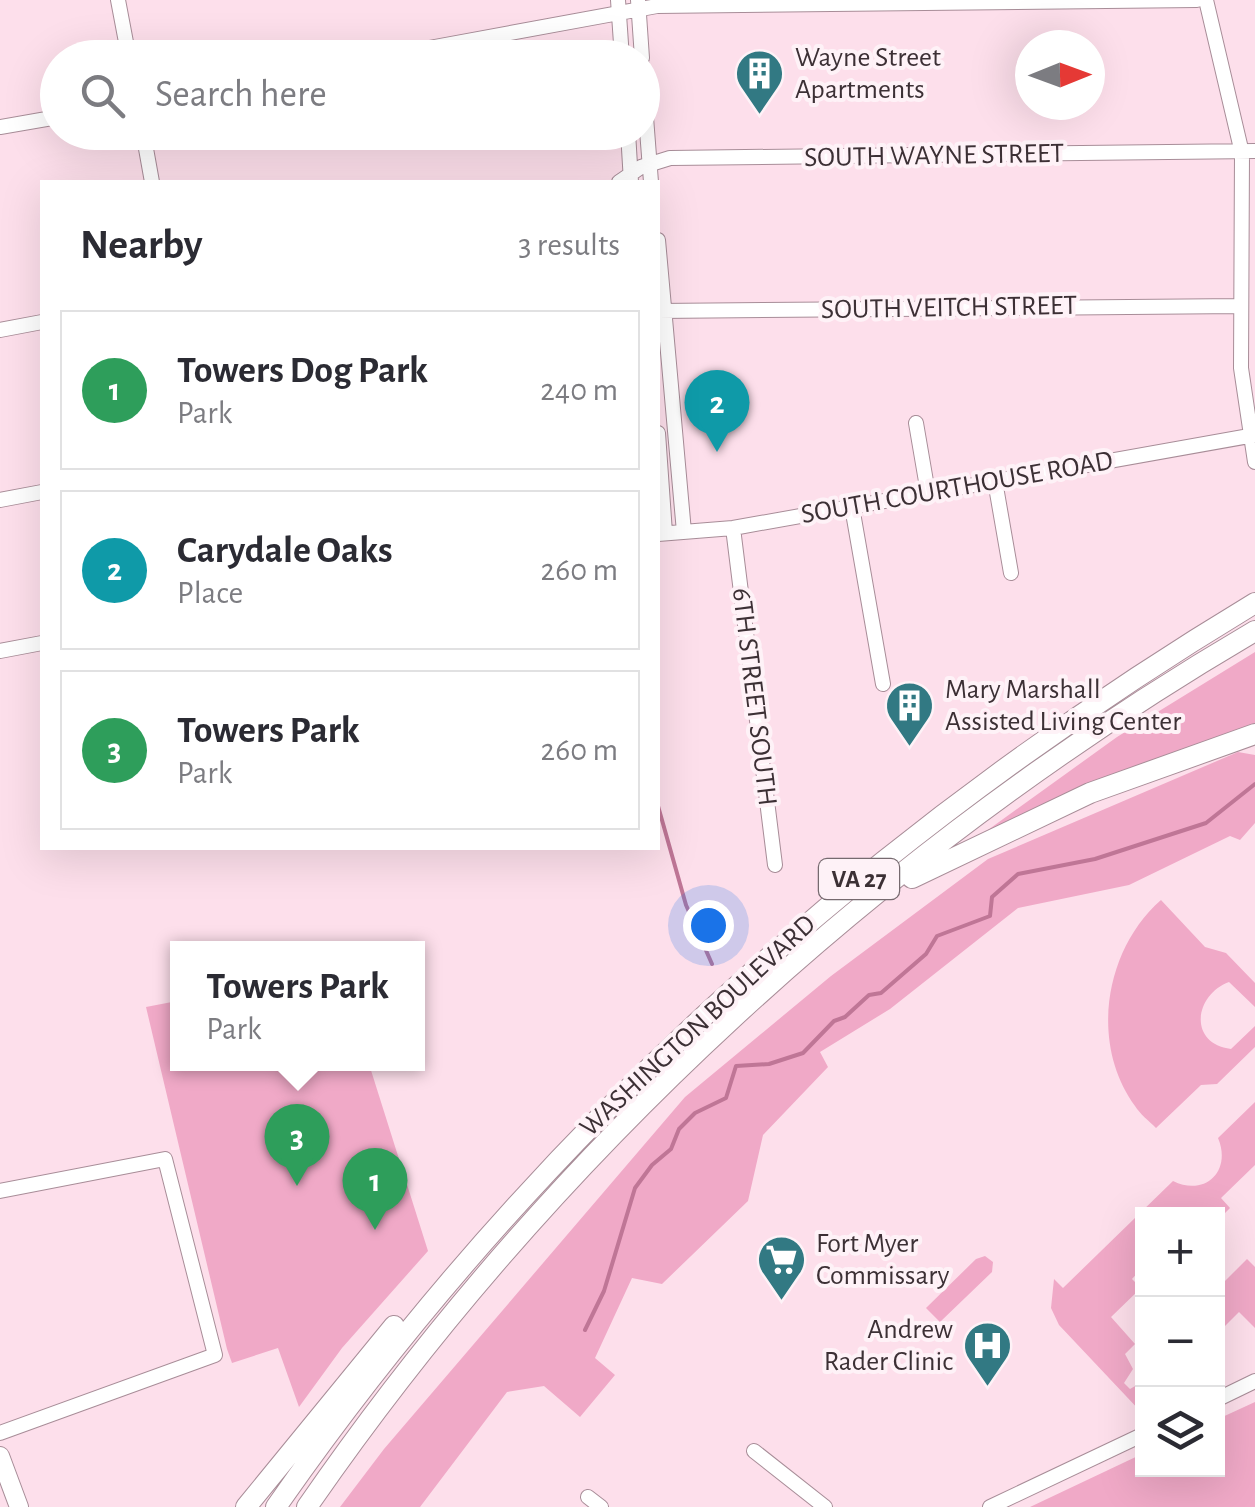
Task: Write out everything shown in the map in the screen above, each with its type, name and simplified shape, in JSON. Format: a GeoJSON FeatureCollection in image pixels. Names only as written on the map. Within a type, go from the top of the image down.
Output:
{"type":"FeatureCollection","features":[{"type":"Feature","properties":{"kind":"highway","name":"WASHINGTON BOULEVARD"},"geometry":{"type":"LineString","coordinates":[[276,1507],[392,1350],[508,1212],[623,1092],[718,1001],[890,854],[1072,720],[1255,602]]}},
{"type":"Feature","properties":{"kind":"highway","name":"WASHINGTON BOULEVARD"},"geometry":{"type":"LineString","coordinates":[[307,1507],[477,1286],[646,1102],[778,980],[968,824],[1078,744],[1255,631]]}},
{"type":"Feature","properties":{"kind":"highway"},"geometry":{"type":"LineString","coordinates":[[879,894],[1090,793],[1255,734]]}},
{"type":"Feature","properties":{"kind":"highway"},"geometry":{"type":"LineString","coordinates":[[246,1507],[414,1302],[508,1212]]}},
{"type":"Feature","properties":{"kind":"highway"},"geometry":{"type":"LineString","coordinates":[[322,1507],[391,1393]]}},
{"type":"Feature","properties":{"kind":"main road"},"geometry":{"type":"LineString","coordinates":[[0,1456],[6,1488],[19,1507]]}},
{"type":"Feature","properties":{"kind":"street"},"geometry":{"type":"LineString","coordinates":[[118,0],[126,40]]}},
{"type":"Feature","properties":{"kind":"street"},"geometry":{"type":"LineString","coordinates":[[458,40],[619,5],[1197,0]]}},
{"type":"Feature","properties":{"kind":"street"},"geometry":{"type":"LineString","coordinates":[[1206,0],[1248,152],[1242,368],[1255,462]]}},
{"type":"Feature","properties":{"kind":"street"},"geometry":{"type":"LineString","coordinates":[[638,4],[641,40]]}},
{"type":"Feature","properties":{"kind":"street"},"geometry":{"type":"LineString","coordinates":[[619,5],[621,40]]}},
{"type":"Feature","properties":{"kind":"street"},"geometry":{"type":"LineString","coordinates":[[0,128],[40,121]]}},
{"type":"Feature","properties":{"kind":"street"},"geometry":{"type":"LineString","coordinates":[[146,150],[152,180]]}},
{"type":"Feature","properties":{"kind":"street"},"geometry":{"type":"LineString","coordinates":[[627,180],[628,150]]}},
{"type":"Feature","properties":{"kind":"street"},"geometry":{"type":"LineString","coordinates":[[649,150],[651,180]]}},
{"type":"Feature","properties":{"kind":"street","name":"SOUTH WAYNE STREET"},"geometry":{"type":"LineString","coordinates":[[627,180],[650,164],[670,158],[1248,152]]}},
{"type":"Feature","properties":{"kind":"street","name":"SOUTH VEITCH STREET"},"geometry":{"type":"LineString","coordinates":[[661,310],[1241,306]]}},
{"type":"Feature","properties":{"kind":"street"},"geometry":{"type":"LineString","coordinates":[[661,310],[684,532]]}},
{"type":"Feature","properties":{"kind":"street"},"geometry":{"type":"LineString","coordinates":[[0,330],[40,322]]}},
{"type":"Feature","properties":{"kind":"street"},"geometry":{"type":"LineString","coordinates":[[916,423],[928,493]]}},
{"type":"Feature","properties":{"kind":"street","name":"SOUTH COURTHOUSE ROAD"},"geometry":{"type":"LineString","coordinates":[[661,533],[732,528],[1253,435]]}},
{"type":"Feature","properties":{"kind":"street"},"geometry":{"type":"LineString","coordinates":[[995,481],[1011,572]]}},
{"type":"Feature","properties":{"kind":"street"},"geometry":{"type":"LineString","coordinates":[[0,500],[40,492]]}},
{"type":"Feature","properties":{"kind":"street"},"geometry":{"type":"LineString","coordinates":[[660,500],[661,533]]}},
{"type":"Feature","properties":{"kind":"street"},"geometry":{"type":"LineString","coordinates":[[852,507],[883,684]]}},
{"type":"Feature","properties":{"kind":"street","name":"6TH STREET SOUTH"},"geometry":{"type":"LineString","coordinates":[[732,528],[775,866]]}},
{"type":"Feature","properties":{"kind":"street"},"geometry":{"type":"LineString","coordinates":[[0,651],[40,643]]}},
{"type":"Feature","properties":{"kind":"street"},"geometry":{"type":"LineString","coordinates":[[0,1191],[165,1159],[215,1355],[0,1433]]}},
{"type":"Feature","properties":{"kind":"street"},"geometry":{"type":"LineString","coordinates":[[1225,1396],[1255,1381]]}},
{"type":"Feature","properties":{"kind":"street"},"geometry":{"type":"LineString","coordinates":[[990,1507],[1135,1438]]}},
{"type":"Feature","properties":{"kind":"street"},"geometry":{"type":"LineString","coordinates":[[754,1451],[814,1504]]}},
{"type":"Feature","properties":{"kind":"shaded area"},"geometry":{"type":"Polygon","coordinates":[[[1255,652],[1255,727],[981,835],[1117,737],[1255,652]]]}},
{"type":"Feature","properties":{"kind":"shaded area"},"geometry":{"type":"Polygon","coordinates":[[[1238,752],[1255,755],[1255,823],[1240,840],[1230,836],[1129,885],[1018,908],[890,1009],[820,1052],[828,1067],[763,1135],[748,1201],[662,1284],[632,1278],[595,1358],[615,1375],[580,1417],[544,1386],[507,1392],[420,1507],[340,1507],[384,1449],[685,1097],[831,976],[988,859],[1238,752]]]}},
{"type":"Feature","properties":{"kind":"shaded area"},"geometry":{"type":"Polygon","coordinates":[[[1161,900],[1205,947],[1226,953],[1255,983],[1255,1007],[1229,982],[1217,988],[1203,1008],[1202,1029],[1217,1045],[1231,1049],[1255,1026],[1255,1047],[1217,1084],[1201,1085],[1156,1128],[1137,1109],[1121,1081],[1108,1026],[1116,970],[1142,920],[1161,900]]]}},
{"type":"Feature","properties":{"kind":"shaded area"},"geometry":{"type":"Polygon","coordinates":[[[170,1002],[170,1071],[371,1071],[428,1251],[342,1348],[299,1407],[278,1348],[232,1363],[146,1007],[170,1002]]]}},
{"type":"Feature","properties":{"kind":"shaded area"},"geometry":{"type":"Polygon","coordinates":[[[1255,1102],[1255,1165],[1221,1198],[1230,1208],[1225,1213],[1225,1207],[1146,1207],[1173,1181],[1196,1186],[1213,1178],[1221,1161],[1218,1138],[1255,1102]]]}},
{"type":"Feature","properties":{"kind":"shaded area"},"geometry":{"type":"Polygon","coordinates":[[[1135,1218],[1135,1294],[1111,1317],[1135,1344],[1125,1354],[1133,1369],[1124,1383],[1130,1389],[1135,1386],[1135,1406],[1059,1325],[1051,1308],[1054,1279],[1063,1288],[1135,1218]]]}},
{"type":"Feature","properties":{"kind":"shaded area"},"geometry":{"type":"Polygon","coordinates":[[[985,1256],[993,1262],[992,1272],[940,1322],[926,1308],[976,1259],[985,1256]]]}},
{"type":"Feature","properties":{"kind":"shaded area"},"geometry":{"type":"Polygon","coordinates":[[[1247,1259],[1255,1267],[1255,1328],[1239,1312],[1225,1326],[1225,1281],[1247,1259]]]}},
{"type":"Feature","properties":{"kind":"shaded area"},"geometry":{"type":"Polygon","coordinates":[[[1255,1402],[1255,1507],[1030,1507],[1135,1457],[1135,1477],[1225,1477],[1225,1416],[1255,1402]]]}},
{"type":"Feature","properties":{"kind":"waterway"},"geometry":{"type":"LineString","coordinates":[[585,1330],[604,1291],[635,1188],[652,1165],[671,1149],[679,1129],[695,1113],[726,1098],[736,1066],[769,1064],[803,1053],[834,1021],[845,1017],[869,995],[881,993],[926,954],[937,936],[990,916],[992,897],[1018,874],[1095,859],[1206,823],[1255,784]]}},
{"type":"Feature","properties":{"kind":"waterway"},"geometry":{"type":"LineString","coordinates":[[660,813],[686,905],[712,964]]}},
{"type":"Feature","properties":{"kind":"place","name":"Wayne Street Apartments"},"geometry":{"type":"Point","coordinates":[760,116]}},
{"type":"Feature","properties":{"kind":"place","name":"Carydale Oaks"},"geometry":{"type":"Point","coordinates":[717,452]}},
{"type":"Feature","properties":{"kind":"place","name":"Mary Marshall Assisted Living Center"},"geometry":{"type":"Point","coordinates":[910,748]}},
{"type":"Feature","properties":{"kind":"place","name":"Towers Park"},"geometry":{"type":"Point","coordinates":[297,1186]}},
{"type":"Feature","properties":{"kind":"place","name":"Towers Dog Park"},"geometry":{"type":"Point","coordinates":[375,1230]}},
{"type":"Feature","properties":{"kind":"place","name":"Fort Myer Commissary"},"geometry":{"type":"Point","coordinates":[781,1302]}},
{"type":"Feature","properties":{"kind":"place","name":"Andrew Rader Clinic"},"geometry":{"type":"Point","coordinates":[988,1388]}}]}
